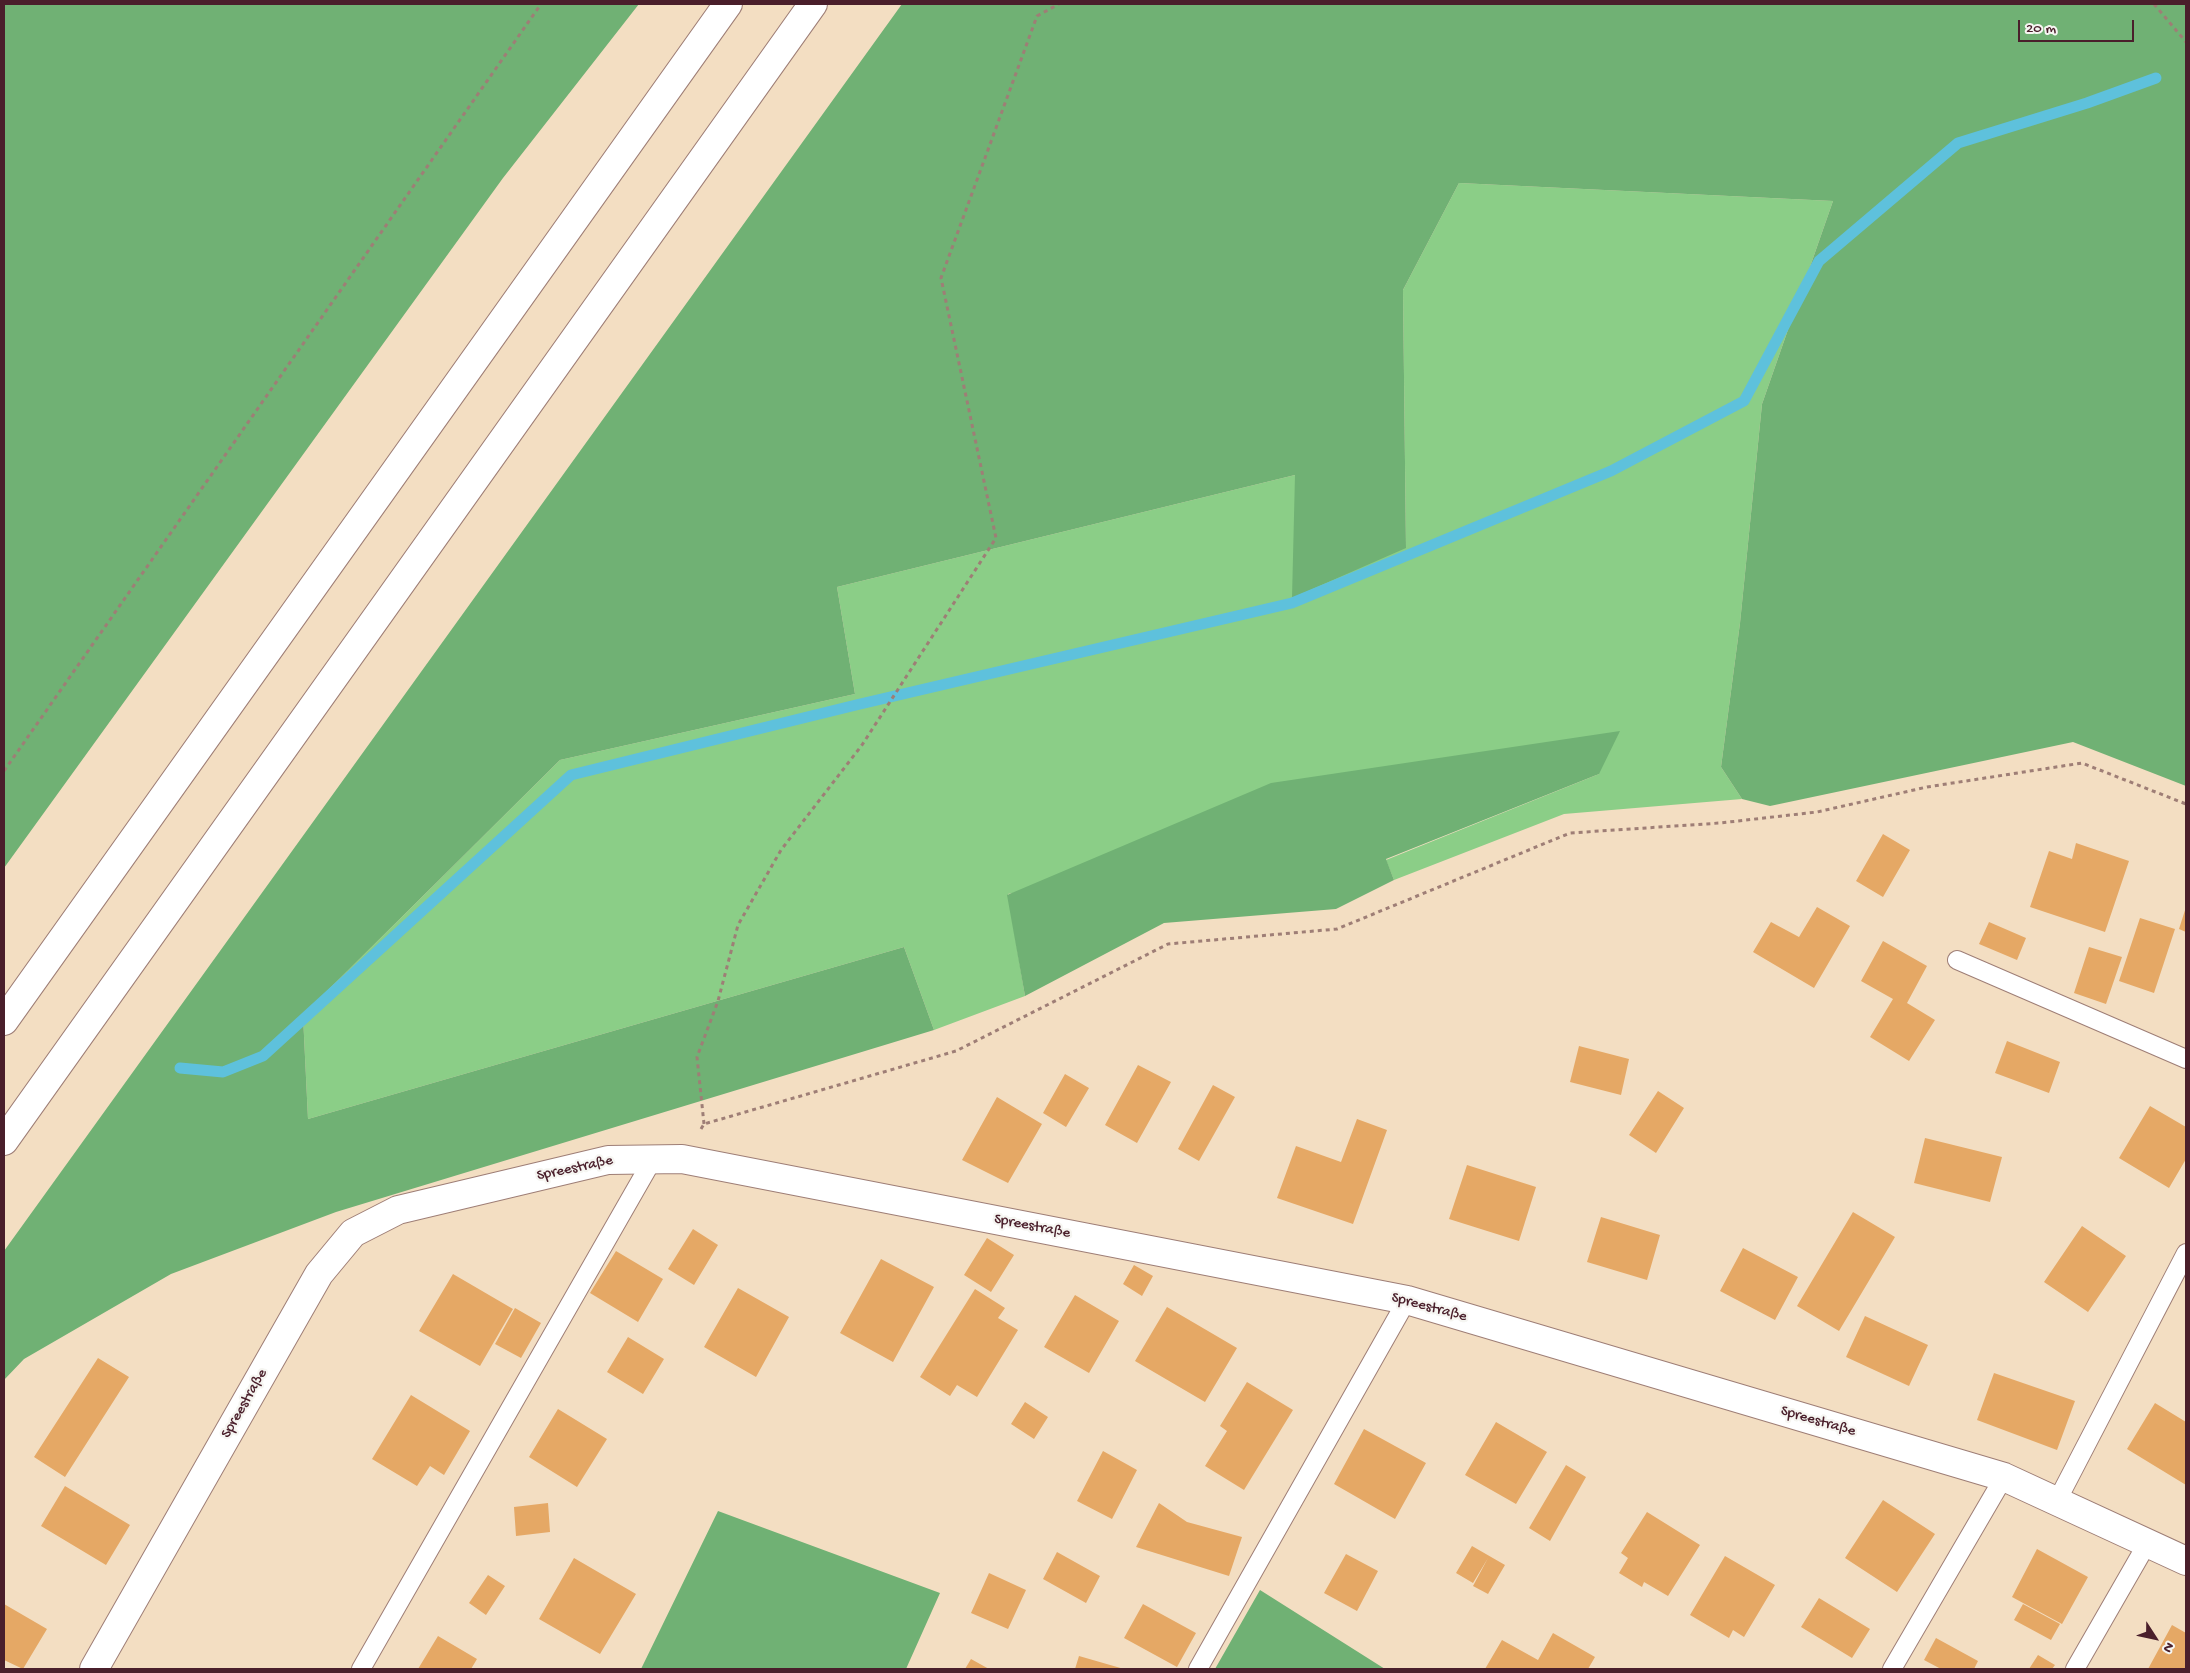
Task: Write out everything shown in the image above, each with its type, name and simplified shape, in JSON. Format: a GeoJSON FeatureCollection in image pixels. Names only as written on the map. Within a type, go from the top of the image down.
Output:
{"type":"FeatureCollection","features":[{"type":"Feature","properties":{"kind":"main road"},"geometry":{"type":"LineString","coordinates":[[4,1021],[728,4]]}},
{"type":"Feature","properties":{"kind":"main road"},"geometry":{"type":"LineString","coordinates":[[4,1141],[813,4]]}},
{"type":"Feature","properties":{"kind":"main road","name":"Spreestraße"},"geometry":{"type":"LineString","coordinates":[[94,1669],[320,1274],[353,1233],[398,1210],[608,1160],[682,1159],[1407,1300],[2004,1477],[2186,1561]]}},
{"type":"Feature","properties":{"kind":"lane"},"geometry":{"type":"LineString","coordinates":[[1957,960],[2186,1059]]}},
{"type":"Feature","properties":{"kind":"lane"},"geometry":{"type":"LineString","coordinates":[[361,1669],[653,1159]]}},
{"type":"Feature","properties":{"kind":"lane"},"geometry":{"type":"LineString","coordinates":[[2057,1501],[2186,1253]]}},
{"type":"Feature","properties":{"kind":"lane"},"geometry":{"type":"LineString","coordinates":[[1198,1669],[1407,1300]]}},
{"type":"Feature","properties":{"kind":"lane"},"geometry":{"type":"LineString","coordinates":[[1892,1669],[2004,1477]]}},
{"type":"Feature","properties":{"kind":"lane"},"geometry":{"type":"LineString","coordinates":[[2075,1669],[2148,1542]]}},
{"type":"Feature","properties":{"kind":"path"},"geometry":{"type":"LineString","coordinates":[[4,771],[541,4]]}},
{"type":"Feature","properties":{"kind":"path"},"geometry":{"type":"LineString","coordinates":[[682,1159],[704,1124],[697,1057],[718,1001],[738,925],[781,850],[862,745],[996,538],[941,278],[1037,16],[1059,4]]}},
{"type":"Feature","properties":{"kind":"path"},"geometry":{"type":"LineString","coordinates":[[2154,4],[2186,42]]}},
{"type":"Feature","properties":{"kind":"path"},"geometry":{"type":"LineString","coordinates":[[704,1124],[956,1051],[1168,944],[1337,929],[1570,833],[1720,823],[1817,812],[1927,787],[2082,763],[2186,804]]}},
{"type":"Feature","properties":{"kind":"green space"},"geometry":{"type":"Polygon","coordinates":[[[4,4],[639,4],[503,178],[4,868],[4,4]]]}},
{"type":"Feature","properties":{"kind":"green space"},"geometry":{"type":"Polygon","coordinates":[[[902,4],[2186,4],[2186,786],[2073,742],[1770,806],[1742,799],[1721,767],[1740,623],[1762,404],[1833,201],[1459,183],[1403,290],[1406,548],[1292,598],[1295,475],[837,587],[855,694],[560,760],[303,1015],[308,1119],[904,947],[934,1030],[336,1212],[171,1274],[24,1359],[4,1380],[4,1251],[902,4]]]}},
{"type":"Feature","properties":{"kind":"green space"},"geometry":{"type":"Polygon","coordinates":[[[1459,183],[1833,201],[1762,404],[1740,623],[1721,767],[1742,799],[1564,814],[1394,880],[1386,860],[1599,774],[1008,894],[1025,996],[934,1030],[904,947],[308,1119],[303,1015],[560,760],[855,694],[837,587],[1295,475],[1406,548],[1403,290],[1459,183]]]}},
{"type":"Feature","properties":{"kind":"green space"},"geometry":{"type":"Polygon","coordinates":[[[1620,731],[1599,774],[1386,859],[1394,880],[1336,909],[1164,923],[1025,996],[1007,895],[1271,783],[1620,731]]]}},
{"type":"Feature","properties":{"kind":"green space"},"geometry":{"type":"Polygon","coordinates":[[[718,1511],[940,1593],[906,1669],[641,1669],[718,1511]]]}},
{"type":"Feature","properties":{"kind":"green space"},"geometry":{"type":"Polygon","coordinates":[[[1260,1590],[1385,1669],[1215,1669],[1260,1590]]]}},
{"type":"Feature","properties":{"kind":"building"},"geometry":{"type":"Polygon","coordinates":[[[1883,834],[1910,850],[1883,897],[1856,881],[1883,834]]]}},
{"type":"Feature","properties":{"kind":"building"},"geometry":{"type":"Polygon","coordinates":[[[2076,843],[2129,861],[2105,932],[2030,907],[2049,851],[2072,859],[2076,843]]]}},
{"type":"Feature","properties":{"kind":"building"},"geometry":{"type":"Polygon","coordinates":[[[1817,907],[1850,926],[1814,988],[1753,952],[1771,922],[1799,937],[1817,907]]]}},
{"type":"Feature","properties":{"kind":"building"},"geometry":{"type":"Polygon","coordinates":[[[2186,907],[2186,932],[2179,929],[2186,907]]]}},
{"type":"Feature","properties":{"kind":"building"},"geometry":{"type":"Polygon","coordinates":[[[2140,918],[2175,929],[2154,993],[2119,981],[2140,918]]]}},
{"type":"Feature","properties":{"kind":"building"},"geometry":{"type":"Polygon","coordinates":[[[1989,922],[2026,938],[2017,960],[1979,944],[1989,922]]]}},
{"type":"Feature","properties":{"kind":"building"},"geometry":{"type":"Polygon","coordinates":[[[1883,941],[1927,966],[1907,1003],[1935,1020],[1909,1061],[1870,1037],[1893,999],[1861,981],[1883,941]]]}},
{"type":"Feature","properties":{"kind":"building"},"geometry":{"type":"Polygon","coordinates":[[[2089,947],[2122,957],[2106,1004],[2074,993],[2089,947]]]}},
{"type":"Feature","properties":{"kind":"building"},"geometry":{"type":"Polygon","coordinates":[[[2007,1041],[2060,1062],[2049,1093],[1995,1073],[2007,1041]]]}},
{"type":"Feature","properties":{"kind":"building"},"geometry":{"type":"Polygon","coordinates":[[[1579,1046],[1629,1059],[1621,1095],[1570,1082],[1579,1046]]]}},
{"type":"Feature","properties":{"kind":"building"},"geometry":{"type":"Polygon","coordinates":[[[1138,1065],[1171,1082],[1137,1143],[1105,1125],[1138,1065]]]}},
{"type":"Feature","properties":{"kind":"building"},"geometry":{"type":"Polygon","coordinates":[[[1065,1074],[1089,1088],[1066,1127],[1043,1113],[1065,1074]]]}},
{"type":"Feature","properties":{"kind":"building"},"geometry":{"type":"Polygon","coordinates":[[[1213,1085],[1235,1097],[1199,1161],[1178,1149],[1213,1085]]]}},
{"type":"Feature","properties":{"kind":"building"},"geometry":{"type":"Polygon","coordinates":[[[1658,1091],[1684,1108],[1656,1153],[1629,1135],[1658,1091]]]}},
{"type":"Feature","properties":{"kind":"building"},"geometry":{"type":"Polygon","coordinates":[[[997,1097],[1042,1124],[1008,1183],[962,1160],[997,1097]]]}},
{"type":"Feature","properties":{"kind":"building"},"geometry":{"type":"Polygon","coordinates":[[[2150,1106],[2186,1127],[2186,1159],[2169,1188],[2119,1158],[2150,1106]]]}},
{"type":"Feature","properties":{"kind":"building"},"geometry":{"type":"Polygon","coordinates":[[[1357,1119],[1387,1130],[1353,1224],[1277,1198],[1296,1146],[1341,1162],[1357,1119]]]}},
{"type":"Feature","properties":{"kind":"building"},"geometry":{"type":"Polygon","coordinates":[[[1925,1138],[2002,1157],[1990,1202],[1914,1183],[1925,1138]]]}},
{"type":"Feature","properties":{"kind":"building"},"geometry":{"type":"Polygon","coordinates":[[[1467,1165],[1536,1187],[1519,1241],[1449,1219],[1467,1165]]]}},
{"type":"Feature","properties":{"kind":"building"},"geometry":{"type":"Polygon","coordinates":[[[1853,1212],[1895,1237],[1839,1331],[1797,1306],[1853,1212]]]}},
{"type":"Feature","properties":{"kind":"building"},"geometry":{"type":"Polygon","coordinates":[[[1601,1217],[1660,1235],[1647,1280],[1587,1262],[1601,1217]]]}},
{"type":"Feature","properties":{"kind":"building"},"geometry":{"type":"Polygon","coordinates":[[[2082,1226],[2126,1256],[2088,1312],[2044,1282],[2082,1226]]]}},
{"type":"Feature","properties":{"kind":"building"},"geometry":{"type":"Polygon","coordinates":[[[693,1229],[718,1245],[694,1285],[668,1269],[693,1229]]]}},
{"type":"Feature","properties":{"kind":"building"},"geometry":{"type":"Polygon","coordinates":[[[987,1238],[1014,1255],[991,1292],[964,1275],[987,1238]]]}},
{"type":"Feature","properties":{"kind":"building"},"geometry":{"type":"Polygon","coordinates":[[[1743,1248],[1798,1277],[1775,1320],[1720,1291],[1743,1248]]]}},
{"type":"Feature","properties":{"kind":"building"},"geometry":{"type":"Polygon","coordinates":[[[616,1251],[663,1279],[638,1322],[590,1293],[616,1251]]]}},
{"type":"Feature","properties":{"kind":"building"},"geometry":{"type":"Polygon","coordinates":[[[881,1259],[934,1287],[893,1362],[840,1333],[881,1259]]]}},
{"type":"Feature","properties":{"kind":"building"},"geometry":{"type":"Polygon","coordinates":[[[1134,1265],[1153,1276],[1142,1296],[1123,1284],[1134,1265]]]}},
{"type":"Feature","properties":{"kind":"building"},"geometry":{"type":"Polygon","coordinates":[[[453,1274],[513,1309],[480,1366],[419,1331],[453,1274]]]}},
{"type":"Feature","properties":{"kind":"building"},"geometry":{"type":"Polygon","coordinates":[[[738,1288],[789,1317],[756,1377],[704,1347],[738,1288]]]}},
{"type":"Feature","properties":{"kind":"building"},"geometry":{"type":"Polygon","coordinates":[[[975,1289],[1005,1308],[998,1318],[1018,1330],[977,1397],[957,1385],[950,1396],[920,1377],[975,1289]]]}},
{"type":"Feature","properties":{"kind":"building"},"geometry":{"type":"Polygon","coordinates":[[[1075,1295],[1119,1321],[1089,1373],[1044,1347],[1075,1295]]]}},
{"type":"Feature","properties":{"kind":"building"},"geometry":{"type":"Polygon","coordinates":[[[1167,1307],[1237,1348],[1205,1402],[1135,1361],[1167,1307]]]}},
{"type":"Feature","properties":{"kind":"building"},"geometry":{"type":"Polygon","coordinates":[[[515,1308],[541,1323],[521,1358],[495,1344],[515,1308]]]}},
{"type":"Feature","properties":{"kind":"building"},"geometry":{"type":"Polygon","coordinates":[[[1865,1316],[1928,1345],[1909,1386],[1846,1357],[1865,1316]]]}},
{"type":"Feature","properties":{"kind":"building"},"geometry":{"type":"Polygon","coordinates":[[[628,1337],[664,1359],[643,1394],[607,1372],[628,1337]]]}},
{"type":"Feature","properties":{"kind":"building"},"geometry":{"type":"Polygon","coordinates":[[[98,1358],[129,1377],[65,1477],[34,1457],[98,1358]]]}},
{"type":"Feature","properties":{"kind":"building"},"geometry":{"type":"Polygon","coordinates":[[[1994,1373],[2075,1401],[2057,1450],[1977,1420],[1994,1373]]]}},
{"type":"Feature","properties":{"kind":"building"},"geometry":{"type":"Polygon","coordinates":[[[1247,1382],[1293,1410],[1244,1490],[1205,1466],[1227,1431],[1220,1426],[1247,1382]]]}},
{"type":"Feature","properties":{"kind":"building"},"geometry":{"type":"Polygon","coordinates":[[[411,1395],[470,1431],[444,1475],[430,1466],[417,1486],[372,1459],[411,1395]]]}},
{"type":"Feature","properties":{"kind":"building"},"geometry":{"type":"Polygon","coordinates":[[[1025,1402],[1048,1417],[1034,1439],[1011,1424],[1025,1402]]]}},
{"type":"Feature","properties":{"kind":"building"},"geometry":{"type":"Polygon","coordinates":[[[2155,1403],[2186,1422],[2186,1485],[2127,1449],[2155,1403]]]}},
{"type":"Feature","properties":{"kind":"building"},"geometry":{"type":"Polygon","coordinates":[[[558,1409],[607,1439],[577,1487],[529,1457],[558,1409]]]}},
{"type":"Feature","properties":{"kind":"building"},"geometry":{"type":"Polygon","coordinates":[[[1496,1422],[1547,1452],[1516,1504],[1465,1475],[1496,1422]]]}},
{"type":"Feature","properties":{"kind":"building"},"geometry":{"type":"Polygon","coordinates":[[[1364,1429],[1426,1463],[1395,1519],[1334,1484],[1364,1429]]]}},
{"type":"Feature","properties":{"kind":"building"},"geometry":{"type":"Polygon","coordinates":[[[1103,1451],[1137,1470],[1112,1519],[1077,1501],[1103,1451]]]}},
{"type":"Feature","properties":{"kind":"building"},"geometry":{"type":"Polygon","coordinates":[[[1566,1465],[1586,1477],[1550,1541],[1529,1528],[1566,1465]]]}},
{"type":"Feature","properties":{"kind":"building"},"geometry":{"type":"Polygon","coordinates":[[[65,1486],[130,1525],[106,1565],[41,1526],[65,1486]]]}},
{"type":"Feature","properties":{"kind":"building"},"geometry":{"type":"Polygon","coordinates":[[[1883,1500],[1935,1534],[1897,1592],[1845,1558],[1883,1500]]]}},
{"type":"Feature","properties":{"kind":"building"},"geometry":{"type":"Polygon","coordinates":[[[548,1503],[550,1532],[516,1536],[514,1507],[548,1503]]]}},
{"type":"Feature","properties":{"kind":"building"},"geometry":{"type":"Polygon","coordinates":[[[1159,1503],[1187,1522],[1242,1537],[1229,1576],[1136,1547],[1159,1503]]]}},
{"type":"Feature","properties":{"kind":"building"},"geometry":{"type":"Polygon","coordinates":[[[1647,1512],[1700,1545],[1668,1596],[1644,1582],[1642,1587],[1619,1573],[1628,1558],[1621,1553],[1647,1512]]]}},
{"type":"Feature","properties":{"kind":"building"},"geometry":{"type":"Polygon","coordinates":[[[1472,1546],[1505,1565],[1488,1594],[1473,1586],[1488,1558],[1473,1583],[1456,1573],[1472,1546]]]}},
{"type":"Feature","properties":{"kind":"building"},"geometry":{"type":"Polygon","coordinates":[[[2037,1549],[2088,1577],[2062,1624],[2012,1597],[2037,1549]]]}},
{"type":"Feature","properties":{"kind":"building"},"geometry":{"type":"Polygon","coordinates":[[[1057,1552],[1100,1576],[1086,1603],[1043,1579],[1057,1552]]]}},
{"type":"Feature","properties":{"kind":"building"},"geometry":{"type":"Polygon","coordinates":[[[1346,1554],[1378,1571],[1357,1611],[1324,1593],[1346,1554]]]}},
{"type":"Feature","properties":{"kind":"building"},"geometry":{"type":"Polygon","coordinates":[[[1725,1556],[1775,1585],[1744,1637],[1733,1630],[1729,1638],[1690,1615],[1725,1556]]]}},
{"type":"Feature","properties":{"kind":"building"},"geometry":{"type":"Polygon","coordinates":[[[574,1558],[636,1594],[600,1654],[539,1619],[574,1558]]]}},
{"type":"Feature","properties":{"kind":"building"},"geometry":{"type":"Polygon","coordinates":[[[989,1573],[1026,1590],[1008,1629],[971,1613],[989,1573]]]}},
{"type":"Feature","properties":{"kind":"building"},"geometry":{"type":"Polygon","coordinates":[[[488,1575],[505,1586],[486,1615],[469,1603],[488,1575]]]}},
{"type":"Feature","properties":{"kind":"building"},"geometry":{"type":"Polygon","coordinates":[[[1819,1598],[1870,1629],[1852,1658],[1801,1627],[1819,1598]]]}},
{"type":"Feature","properties":{"kind":"building"},"geometry":{"type":"Polygon","coordinates":[[[4,1604],[47,1629],[23,1669],[4,1660],[4,1604]]]}},
{"type":"Feature","properties":{"kind":"building"},"geometry":{"type":"Polygon","coordinates":[[[1143,1604],[1196,1633],[1177,1667],[1124,1638],[1143,1604]]]}},
{"type":"Feature","properties":{"kind":"building"},"geometry":{"type":"Polygon","coordinates":[[[2023,1604],[2060,1624],[2051,1640],[2014,1620],[2023,1604]]]}},
{"type":"Feature","properties":{"kind":"building"},"geometry":{"type":"Polygon","coordinates":[[[2172,1625],[2186,1633],[2186,1669],[2148,1669],[2172,1625]]]}},
{"type":"Feature","properties":{"kind":"building"},"geometry":{"type":"Polygon","coordinates":[[[1553,1633],[1595,1657],[1588,1669],[1485,1669],[1502,1640],[1538,1660],[1553,1633]]]}},
{"type":"Feature","properties":{"kind":"building"},"geometry":{"type":"Polygon","coordinates":[[[438,1636],[477,1659],[471,1669],[418,1669],[438,1636]]]}},
{"type":"Feature","properties":{"kind":"building"},"geometry":{"type":"Polygon","coordinates":[[[1936,1638],[1978,1661],[1974,1669],[1941,1669],[1924,1660],[1936,1638]]]}},
{"type":"Feature","properties":{"kind":"building"},"geometry":{"type":"Polygon","coordinates":[[[2038,1655],[2055,1665],[2052,1669],[2029,1669],[2038,1655]]]}},
{"type":"Feature","properties":{"kind":"building"},"geometry":{"type":"Polygon","coordinates":[[[1079,1656],[1124,1669],[1075,1669],[1079,1656]]]}},
{"type":"Feature","properties":{"kind":"building"},"geometry":{"type":"Polygon","coordinates":[[[971,1659],[989,1669],[965,1669],[971,1659]]]}},
{"type":"Feature","properties":{"kind":"waterway"},"geometry":{"type":"LineString","coordinates":[[180,1068],[223,1072],[263,1056],[571,775],[856,705],[1292,603],[1611,471],[1744,401],[1819,261],[1958,143],[2087,103],[2156,78]]}}]}
